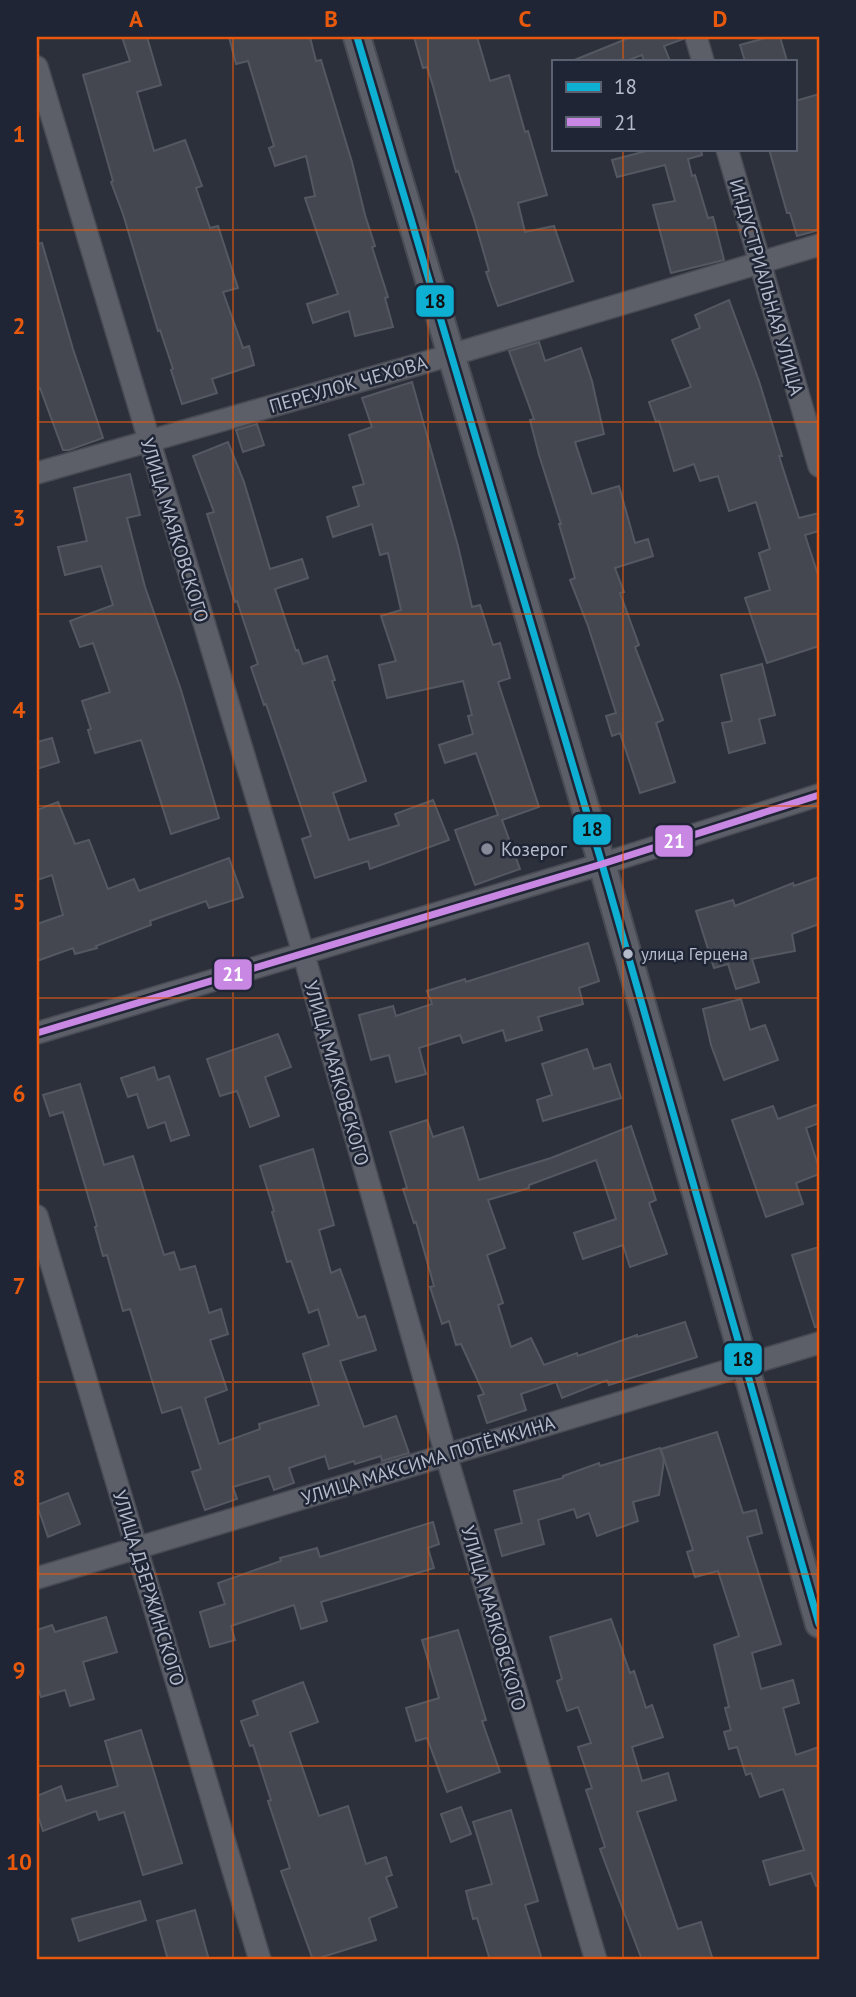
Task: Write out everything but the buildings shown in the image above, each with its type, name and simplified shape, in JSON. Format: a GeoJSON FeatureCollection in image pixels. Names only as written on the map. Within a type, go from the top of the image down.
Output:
{"type":"FeatureCollection","features":[{"type":"Feature","properties":{"kind":"street"},"geometry":{"type":"LineString","coordinates":[[357,37],[602,864],[819,1622]]}},
{"type":"Feature","properties":{"kind":"street"},"geometry":{"type":"LineString","coordinates":[[696,37],[703,60]]}},
{"type":"Feature","properties":{"kind":"street","name":"УЛИЦА МАЯКОВСКОГО"},"geometry":{"type":"LineString","coordinates":[[37,67],[303,952],[446,1455],[596,1960]]}},
{"type":"Feature","properties":{"kind":"street","name":"ИНДУСТРИАЛЬНАЯ УЛИЦА"},"geometry":{"type":"LineString","coordinates":[[727,150],[819,466]]}},
{"type":"Feature","properties":{"kind":"street","name":"ПЕРЕУЛОК ЧЕХОВА"},"geometry":{"type":"LineString","coordinates":[[37,473],[451,355],[819,245]]}},
{"type":"Feature","properties":{"kind":"street"},"geometry":{"type":"LineString","coordinates":[[37,1032],[602,864],[819,795]]}},
{"type":"Feature","properties":{"kind":"street","name":"УЛИЦА ДЗЕРЖИНСКОГО"},"geometry":{"type":"LineString","coordinates":[[37,1216],[260,1960]]}},
{"type":"Feature","properties":{"kind":"street","name":"УЛИЦА МАКСИМА ПОТЁМКИНА"},"geometry":{"type":"LineString","coordinates":[[37,1578],[819,1343]]}},
{"type":"Feature","properties":{"kind":"transit line","name":"18"},"geometry":{"type":"LineString","coordinates":[[357,37],[602,864],[819,1624]]}},
{"type":"Feature","properties":{"kind":"transit line","name":"21"},"geometry":{"type":"LineString","coordinates":[[37,1033],[602,864],[819,795]]}},
{"type":"Feature","properties":{"kind":"place","name":"Козерог"},"geometry":{"type":"Point","coordinates":[487,849]}},
{"type":"Feature","properties":{"kind":"place","name":"улица Герцена"},"geometry":{"type":"Point","coordinates":[628,954]}}]}
